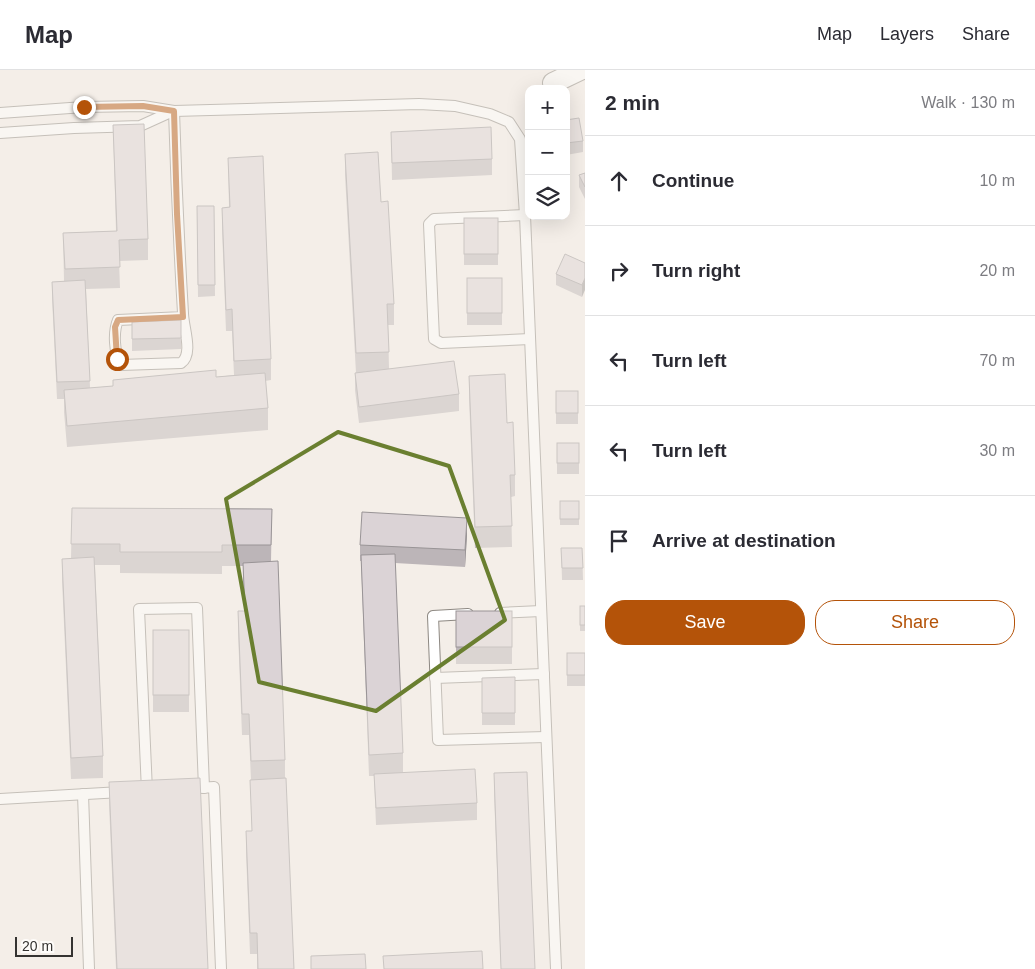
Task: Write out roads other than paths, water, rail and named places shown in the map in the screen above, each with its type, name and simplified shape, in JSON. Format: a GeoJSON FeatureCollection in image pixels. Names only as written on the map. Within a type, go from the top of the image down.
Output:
{"type":"FeatureCollection","features":[{"type":"Feature","properties":{"kind":"street"},"geometry":{"type":"LineString","coordinates":[[552,82],[580,70]]}},
{"type":"Feature","properties":{"kind":"lane"},"geometry":{"type":"LineString","coordinates":[[0,113],[143,106],[174,111],[419,104],[455,106],[490,114],[509,122],[520,139],[525,215],[434,219],[429,224],[434,339],[441,343],[530,339]]}},
{"type":"Feature","properties":{"kind":"lane"},"geometry":{"type":"LineString","coordinates":[[0,133],[140,126],[174,111]]}},
{"type":"Feature","properties":{"kind":"lane"},"geometry":{"type":"LineString","coordinates":[[174,111],[177,214],[183,317],[188,353],[186,360],[181,363],[121,365],[117,359],[115,327],[118,320],[183,317]]}},
{"type":"Feature","properties":{"kind":"lane"},"geometry":{"type":"LineString","coordinates":[[525,220],[556,969]]}},
{"type":"Feature","properties":{"kind":"lane"},"geometry":{"type":"LineString","coordinates":[[0,799],[142,791],[139,609],[197,608],[204,788]]}},
{"type":"Feature","properties":{"kind":"lane"},"geometry":{"type":"LineString","coordinates":[[542,611],[433,616],[438,740],[546,737]]}},
{"type":"Feature","properties":{"kind":"lane"},"geometry":{"type":"LineString","coordinates":[[435,678],[544,674]]}},
{"type":"Feature","properties":{"kind":"lane"},"geometry":{"type":"LineString","coordinates":[[185,789],[214,787],[221,969]]}},
{"type":"Feature","properties":{"kind":"lane"},"geometry":{"type":"LineString","coordinates":[[83,794],[89,969]]}}]}
